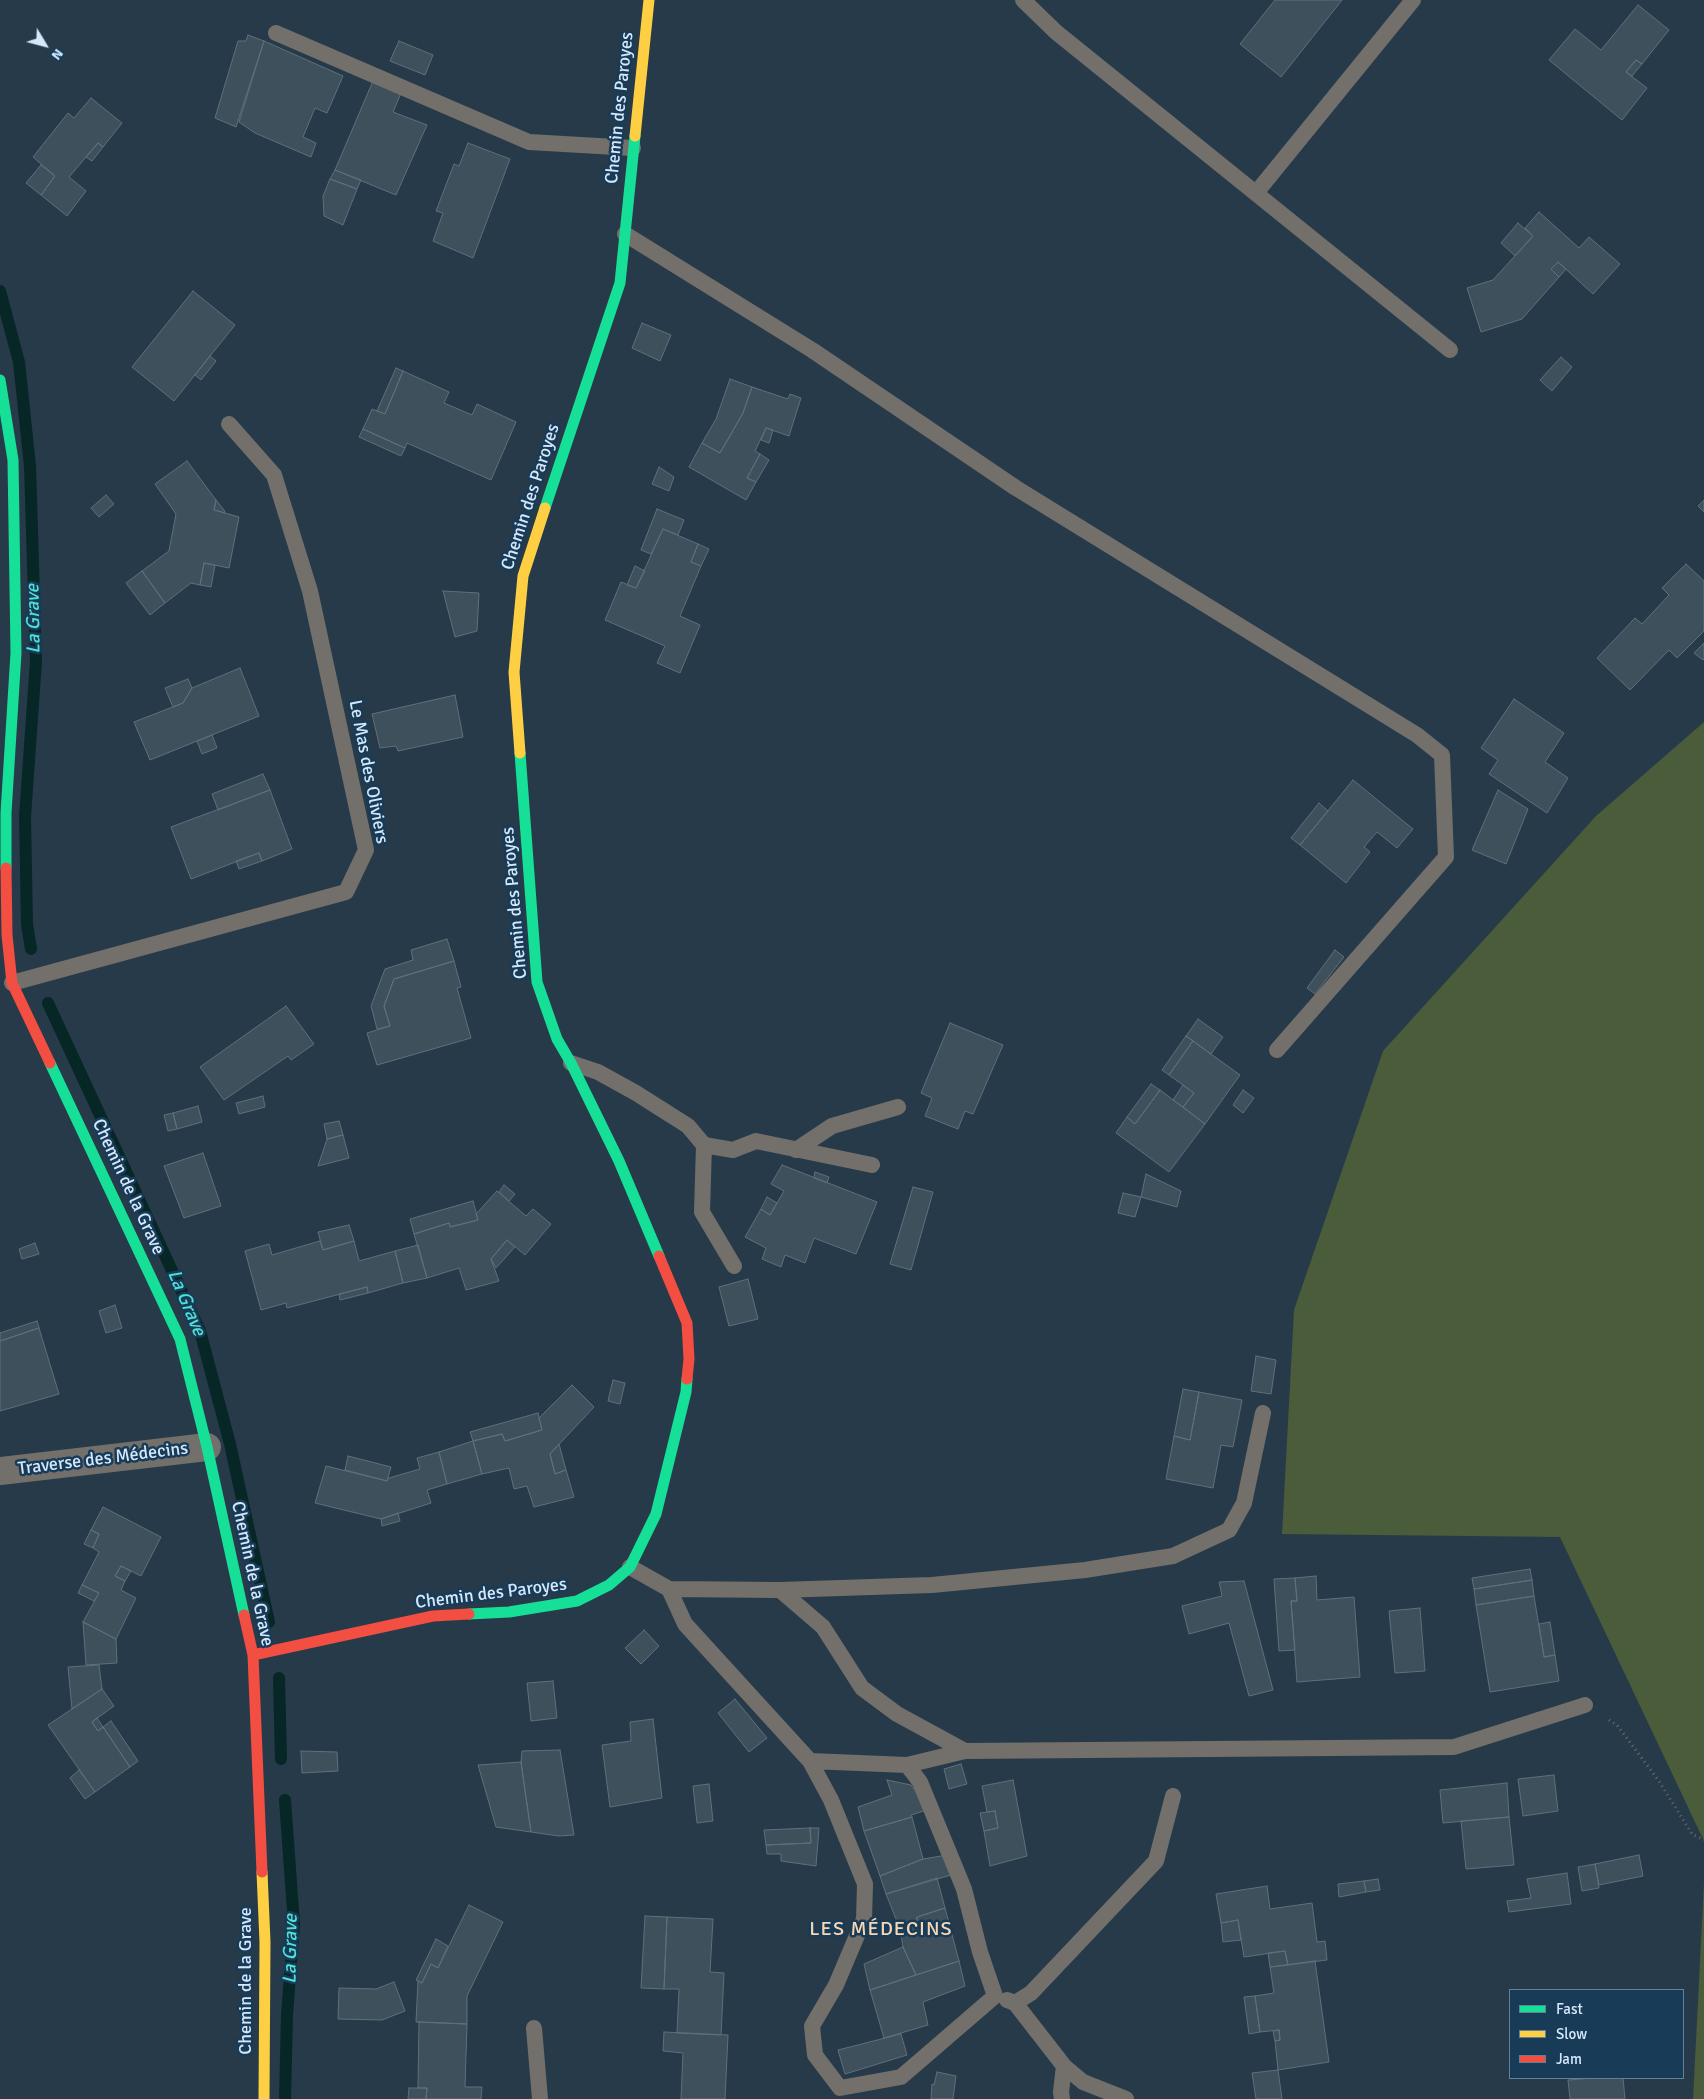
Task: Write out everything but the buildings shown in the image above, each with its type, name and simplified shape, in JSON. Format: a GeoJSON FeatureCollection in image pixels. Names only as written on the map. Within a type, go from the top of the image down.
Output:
{"type":"FeatureCollection","features":[{"type":"Feature","properties":{"kind":"street","name":"Chemin des Paroyes"},"geometry":{"type":"LineString","coordinates":[[253,1655],[432,1616],[509,1612],[577,1602],[609,1585],[630,1566],[656,1514],[686,1392],[689,1359],[687,1323],[619,1161],[571,1063],[557,1039],[537,982],[514,672],[522,576],[620,283],[649,0]]}},
{"type":"Feature","properties":{"kind":"street","name":"Chemin de la Grave"},"geometry":{"type":"LineString","coordinates":[[1,384],[13,460],[16,653],[3,814],[7,935],[12,983],[180,1339],[207,1447],[253,1655],[265,1942],[264,2099]]}},
{"type":"Feature","properties":{"kind":"street","name":"Traverse des Médecins"},"geometry":{"type":"LineString","coordinates":[[0,1471],[207,1447]]}},
{"type":"Feature","properties":{"kind":"lane"},"geometry":{"type":"LineString","coordinates":[[1023,0],[1056,32],[1450,350]]}},
{"type":"Feature","properties":{"kind":"lane"},"geometry":{"type":"LineString","coordinates":[[1256,193],[1413,0]]}},
{"type":"Feature","properties":{"kind":"lane"},"geometry":{"type":"LineString","coordinates":[[276,33],[529,142],[633,148]]}},
{"type":"Feature","properties":{"kind":"lane"},"geometry":{"type":"LineString","coordinates":[[625,234],[812,350],[1016,488],[1417,735],[1442,755],[1446,857],[1277,1050]]}},
{"type":"Feature","properties":{"kind":"lane","name":"Le Mas des Oliviers"},"geometry":{"type":"LineString","coordinates":[[12,983],[346,892],[366,850],[310,591],[274,475],[229,424]]}},
{"type":"Feature","properties":{"kind":"lane"},"geometry":{"type":"LineString","coordinates":[[571,1063],[598,1072],[636,1093],[688,1126],[704,1145],[734,1150],[756,1141],[872,1165]]}},
{"type":"Feature","properties":{"kind":"lane"},"geometry":{"type":"LineString","coordinates":[[796,1150],[832,1126],[898,1107]]}},
{"type":"Feature","properties":{"kind":"lane"},"geometry":{"type":"LineString","coordinates":[[704,1145],[702,1212],[734,1266]]}},
{"type":"Feature","properties":{"kind":"lane"},"geometry":{"type":"LineString","coordinates":[[630,1566],[669,1589],[780,1590],[932,1586],[1085,1570],[1172,1556],[1229,1530],[1244,1503],[1263,1413]]}},
{"type":"Feature","properties":{"kind":"lane"},"geometry":{"type":"LineString","coordinates":[[669,1589],[685,1624],[810,1761],[831,1800],[865,1884],[864,1919],[836,1984],[812,2026],[815,2055],[840,2088],[901,2077],[996,1996]]}},
{"type":"Feature","properties":{"kind":"lane"},"geometry":{"type":"LineString","coordinates":[[780,1590],[823,1627],[862,1688],[896,1714],[965,1750]]}},
{"type":"Feature","properties":{"kind":"lane"},"geometry":{"type":"LineString","coordinates":[[810,1761],[907,1765],[965,1750],[1454,1747],[1585,1705]]}},
{"type":"Feature","properties":{"kind":"lane"},"geometry":{"type":"LineString","coordinates":[[907,1765],[920,1782],[964,1889],[980,1952],[996,1996]]}},
{"type":"Feature","properties":{"kind":"lane"},"geometry":{"type":"LineString","coordinates":[[1016,2003],[1032,1993],[1156,1861],[1173,1796]]}},
{"type":"Feature","properties":{"kind":"lane"},"geometry":{"type":"LineString","coordinates":[[996,1996],[1016,2003],[1064,2066],[1083,2082],[1126,2099]]}},
{"type":"Feature","properties":{"kind":"lane"},"geometry":{"type":"LineString","coordinates":[[534,2028],[540,2099]]}},
{"type":"Feature","properties":{"kind":"lane"},"geometry":{"type":"LineString","coordinates":[[1062,2099],[1064,2066]]}},
{"type":"Feature","properties":{"kind":"path"},"geometry":{"type":"LineString","coordinates":[[1585,1705],[1618,1725],[1659,1781],[1692,1834],[1704,1840]]}},
{"type":"Feature","properties":{"kind":"green space"},"geometry":{"type":"Polygon","coordinates":[[[1704,722],[1704,1841],[1560,1537],[1282,1534],[1294,1310],[1383,1051],[1596,816],[1704,722]]]}},
{"type":"Feature","properties":{"kind":"green space"},"geometry":{"type":"Polygon","coordinates":[[[1704,1882],[1704,2099],[1693,2099],[1704,1882]]]}},
{"type":"Feature","properties":{"kind":"waterway","name":"La Grave"},"geometry":{"type":"LineString","coordinates":[[0,291],[19,362],[30,466],[36,661],[25,817],[27,924],[31,949]]}},
{"type":"Feature","properties":{"kind":"waterway","name":"La Grave"},"geometry":{"type":"LineString","coordinates":[[48,1003],[200,1331],[230,1444],[269,1622]]}},
{"type":"Feature","properties":{"kind":"waterway","name":"La Grave"},"geometry":{"type":"LineString","coordinates":[[279,1678],[281,1759]]}},
{"type":"Feature","properties":{"kind":"waterway","name":"La Grave"},"geometry":{"type":"LineString","coordinates":[[285,1800],[294,1924],[287,2015],[285,2099]]}},
{"type":"Feature","properties":{"kind":"traffic: fast"},"geometry":{"type":"LineString","coordinates":[[545,508],[620,283],[635,136]]}},
{"type":"Feature","properties":{"kind":"traffic: fast"},"geometry":{"type":"LineString","coordinates":[[0,380],[13,460],[16,653],[6,813],[6,868]]}},
{"type":"Feature","properties":{"kind":"traffic: fast"},"geometry":{"type":"LineString","coordinates":[[520,753],[537,982],[557,1039],[571,1063],[619,1161],[659,1256]]}},
{"type":"Feature","properties":{"kind":"traffic: fast"},"geometry":{"type":"LineString","coordinates":[[50,1063],[180,1339],[207,1447],[244,1615]]}},
{"type":"Feature","properties":{"kind":"traffic: fast"},"geometry":{"type":"LineString","coordinates":[[469,1614],[509,1612],[577,1601],[609,1585],[630,1567],[656,1514],[686,1392],[687,1379]]}},
{"type":"Feature","properties":{"kind":"traffic: slow"},"geometry":{"type":"LineString","coordinates":[[635,136],[649,0]]}},
{"type":"Feature","properties":{"kind":"traffic: slow"},"geometry":{"type":"LineString","coordinates":[[520,753],[514,672],[523,576],[545,508]]}},
{"type":"Feature","properties":{"kind":"traffic: slow"},"geometry":{"type":"LineString","coordinates":[[262,1872],[265,1942],[264,2099]]}},
{"type":"Feature","properties":{"kind":"traffic: jam"},"geometry":{"type":"LineString","coordinates":[[6,868],[7,935],[12,983],[50,1063]]}},
{"type":"Feature","properties":{"kind":"traffic: jam"},"geometry":{"type":"LineString","coordinates":[[659,1256],[687,1323],[689,1359],[687,1379]]}},
{"type":"Feature","properties":{"kind":"traffic: jam"},"geometry":{"type":"LineString","coordinates":[[253,1655],[433,1616],[469,1614]]}},
{"type":"Feature","properties":{"kind":"traffic: jam"},"geometry":{"type":"LineString","coordinates":[[244,1615],[253,1655],[262,1872]]}},
{"type":"Feature","properties":{"kind":"district","name":"LES MÉDECINS"},"geometry":{"type":"Point","coordinates":[881,1930]}}]}
